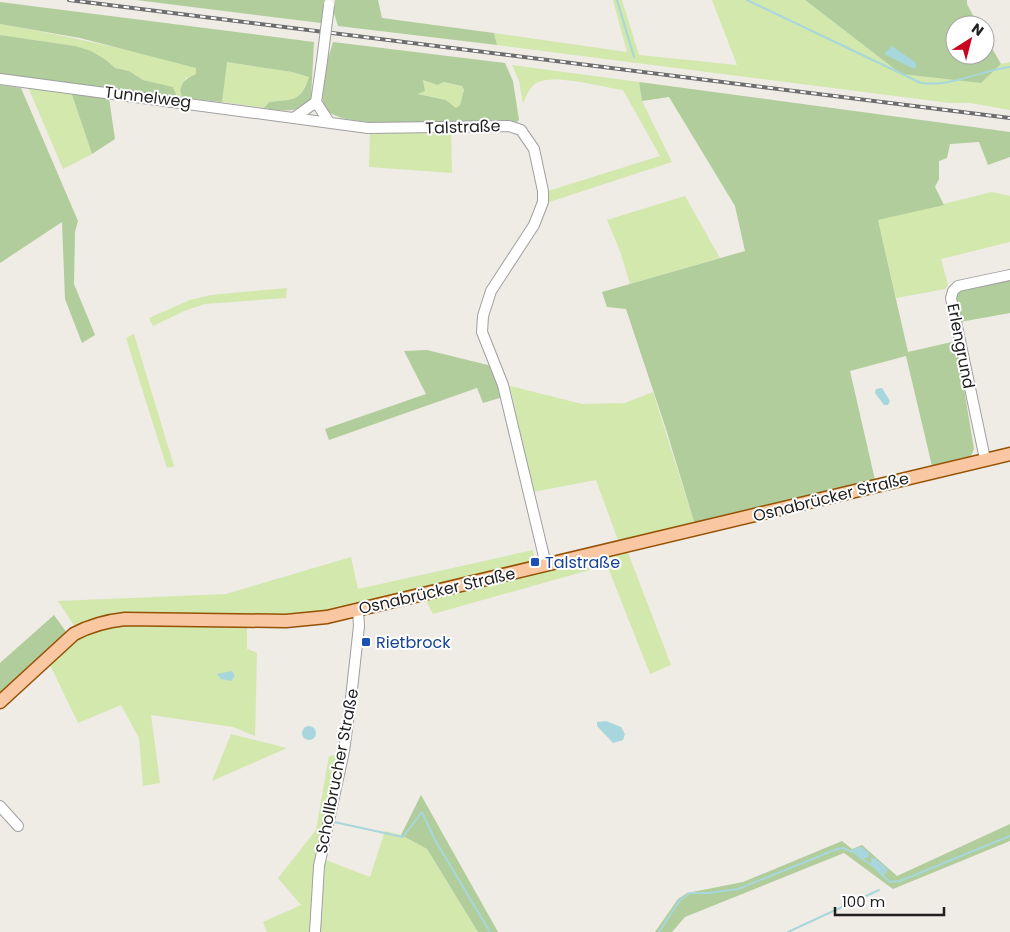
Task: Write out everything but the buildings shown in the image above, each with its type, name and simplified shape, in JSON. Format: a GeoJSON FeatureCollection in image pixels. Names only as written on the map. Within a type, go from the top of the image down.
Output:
{"type":"FeatureCollection","features":[{"type":"Feature","properties":{"kind":"main road","name":"Osnabrücker Straße"},"geometry":{"type":"LineString","coordinates":[[0,702],[74,634],[88,626],[106,621],[125,619],[286,621],[327,617],[1010,454]]}},
{"type":"Feature","properties":{"kind":"street"},"geometry":{"type":"LineString","coordinates":[[329,2],[316,102],[329,122]]}},
{"type":"Feature","properties":{"kind":"street","name":"Tunnelweg"},"geometry":{"type":"LineString","coordinates":[[0,79],[295,118]]}},
{"type":"Feature","properties":{"kind":"street"},"geometry":{"type":"LineString","coordinates":[[295,118],[316,102]]}},
{"type":"Feature","properties":{"kind":"street","name":"Talstraße"},"geometry":{"type":"LineString","coordinates":[[295,118],[368,128],[405,129],[509,126],[521,130],[534,149],[543,190],[540,213],[491,291],[482,316],[482,332],[503,385],[546,566]]}},
{"type":"Feature","properties":{"kind":"street","name":"Erlengrund"},"geometry":{"type":"LineString","coordinates":[[986,460],[951,298],[953,291],[958,286],[1010,275]]}},
{"type":"Feature","properties":{"kind":"street","name":"Schollbrucher Straße"},"geometry":{"type":"LineString","coordinates":[[315,932],[319,866],[344,750],[351,699],[359,626],[358,610]]}},
{"type":"Feature","properties":{"kind":"street"},"geometry":{"type":"LineString","coordinates":[[0,806],[18,826]]}},
{"type":"Feature","properties":{"kind":"green space"},"geometry":{"type":"Polygon","coordinates":[[[136,0],[325,0],[321,23],[136,0]]]}},
{"type":"Feature","properties":{"kind":"green space"},"geometry":{"type":"Polygon","coordinates":[[[335,0],[378,0],[382,18],[494,33],[497,45],[338,26],[333,10],[335,0]]]}},
{"type":"Feature","properties":{"kind":"green space"},"geometry":{"type":"Polygon","coordinates":[[[613,0],[622,0],[639,55],[737,65],[712,0],[805,0],[901,74],[981,83],[1001,64],[1010,62],[1010,110],[970,103],[950,103],[497,45],[494,33],[627,52],[613,0]]]}},
{"type":"Feature","properties":{"kind":"green space"},"geometry":{"type":"Polygon","coordinates":[[[805,0],[967,0],[973,15],[945,15],[945,65],[995,65],[995,54],[1001,64],[981,83],[901,74],[805,0]]]}},
{"type":"Feature","properties":{"kind":"green space"},"geometry":{"type":"Polygon","coordinates":[[[0,2],[314,42],[311,99],[306,104],[295,109],[264,108],[269,102],[295,98],[303,91],[309,77],[292,72],[227,62],[222,102],[182,98],[180,90],[182,84],[187,78],[196,74],[196,68],[80,38],[0,24],[0,2]]]}},
{"type":"Feature","properties":{"kind":"green space"},"geometry":{"type":"Polygon","coordinates":[[[0,24],[191,65],[197,68],[196,74],[186,78],[180,90],[182,98],[177,97],[173,87],[143,80],[129,71],[115,68],[106,60],[75,46],[0,35],[0,24]]]}},
{"type":"Feature","properties":{"kind":"green space"},"geometry":{"type":"Polygon","coordinates":[[[0,35],[75,46],[91,51],[115,68],[129,71],[143,80],[173,87],[177,97],[0,76],[0,35]]]}},
{"type":"Feature","properties":{"kind":"green space"},"geometry":{"type":"Polygon","coordinates":[[[333,42],[505,63],[513,81],[519,120],[516,123],[503,120],[409,124],[356,121],[337,116],[326,109],[322,94],[322,85],[333,42]],[[423,80],[425,91],[418,94],[446,100],[456,108],[460,105],[464,90],[462,86],[443,82],[438,85],[423,80]]]}},
{"type":"Feature","properties":{"kind":"green space"},"geometry":{"type":"Polygon","coordinates":[[[226,62],[292,72],[309,77],[303,91],[295,98],[269,102],[264,108],[222,102],[226,62]]]}},
{"type":"Feature","properties":{"kind":"green space"},"geometry":{"type":"Polygon","coordinates":[[[512,65],[639,82],[642,101],[672,162],[549,202],[548,191],[660,156],[623,90],[567,80],[546,80],[538,82],[533,86],[523,104],[519,81],[512,65]]]}},
{"type":"Feature","properties":{"kind":"green space"},"geometry":{"type":"Polygon","coordinates":[[[423,80],[438,84],[442,82],[462,86],[464,90],[460,105],[456,108],[446,100],[419,94],[425,90],[423,80]]]}},
{"type":"Feature","properties":{"kind":"green space"},"geometry":{"type":"Polygon","coordinates":[[[639,82],[1010,132],[1010,157],[988,165],[979,142],[950,144],[947,158],[939,161],[939,179],[935,187],[944,205],[878,220],[908,352],[956,341],[974,449],[971,456],[932,466],[906,356],[850,371],[875,480],[695,525],[666,429],[626,309],[607,307],[602,292],[745,251],[735,206],[669,97],[642,101],[639,82]]]}},
{"type":"Feature","properties":{"kind":"green space"},"geometry":{"type":"Polygon","coordinates":[[[0,85],[21,88],[78,221],[75,232],[74,284],[95,335],[82,343],[65,299],[62,222],[0,263],[0,85]]]}},
{"type":"Feature","properties":{"kind":"green space"},"geometry":{"type":"Polygon","coordinates":[[[28,87],[71,92],[92,154],[63,169],[28,87]]]}},
{"type":"Feature","properties":{"kind":"green space"},"geometry":{"type":"Polygon","coordinates":[[[71,92],[109,98],[115,139],[92,154],[71,92]]]}},
{"type":"Feature","properties":{"kind":"green space"},"geometry":{"type":"Polygon","coordinates":[[[370,131],[451,132],[452,173],[369,167],[370,131]]]}},
{"type":"Feature","properties":{"kind":"green space"},"geometry":{"type":"Polygon","coordinates":[[[992,192],[1010,196],[1010,242],[941,259],[948,285],[945,289],[896,298],[878,220],[992,192]]]}},
{"type":"Feature","properties":{"kind":"green space"},"geometry":{"type":"Polygon","coordinates":[[[685,196],[720,258],[630,284],[620,251],[607,220],[685,196]]]}},
{"type":"Feature","properties":{"kind":"green space"},"geometry":{"type":"Polygon","coordinates":[[[1010,275],[1010,313],[960,322],[955,301],[957,293],[964,288],[1010,275]]]}},
{"type":"Feature","properties":{"kind":"green space"},"geometry":{"type":"Polygon","coordinates":[[[287,288],[286,298],[205,304],[184,311],[153,326],[149,318],[190,300],[211,295],[287,288]]]}},
{"type":"Feature","properties":{"kind":"green space"},"geometry":{"type":"Polygon","coordinates":[[[134,334],[174,466],[167,468],[126,338],[134,334]]]}},
{"type":"Feature","properties":{"kind":"green space"},"geometry":{"type":"Polygon","coordinates":[[[427,350],[492,366],[503,397],[483,403],[477,388],[329,440],[325,429],[426,394],[404,351],[427,350]]]}},
{"type":"Feature","properties":{"kind":"green space"},"geometry":{"type":"Polygon","coordinates":[[[510,386],[582,404],[625,403],[653,392],[695,525],[619,543],[596,480],[533,492],[510,386]]]}},
{"type":"Feature","properties":{"kind":"green space"},"geometry":{"type":"Polygon","coordinates":[[[533,550],[534,558],[526,564],[322,611],[278,615],[125,613],[86,620],[75,627],[58,601],[226,594],[351,557],[358,589],[533,550]]]}},
{"type":"Feature","properties":{"kind":"green space"},"geometry":{"type":"Polygon","coordinates":[[[627,550],[671,665],[650,674],[607,565],[433,614],[426,600],[627,550]]]}},
{"type":"Feature","properties":{"kind":"green space"},"geometry":{"type":"Polygon","coordinates":[[[54,615],[67,633],[54,643],[0,696],[0,663],[54,615]]]}},
{"type":"Feature","properties":{"kind":"green space"},"geometry":{"type":"Polygon","coordinates":[[[124,622],[247,625],[247,649],[257,653],[255,736],[233,727],[151,715],[160,783],[143,786],[139,738],[121,705],[78,723],[49,663],[83,636],[100,628],[124,622]]]}},
{"type":"Feature","properties":{"kind":"green space"},"geometry":{"type":"Polygon","coordinates":[[[231,734],[287,748],[212,781],[231,734]]]}},
{"type":"Feature","properties":{"kind":"green space"},"geometry":{"type":"Polygon","coordinates":[[[339,754],[315,865],[312,887],[312,932],[267,932],[263,922],[301,905],[278,878],[316,830],[329,756],[339,754]]]}},
{"type":"Feature","properties":{"kind":"green space"},"geometry":{"type":"Polygon","coordinates":[[[421,795],[498,932],[478,932],[427,849],[401,835],[421,795]]]}},
{"type":"Feature","properties":{"kind":"green space"},"geometry":{"type":"Polygon","coordinates":[[[1010,824],[1010,841],[893,889],[844,853],[685,917],[672,932],[655,932],[678,899],[687,893],[743,882],[842,841],[852,849],[862,845],[897,876],[1010,824]]]}},
{"type":"Feature","properties":{"kind":"green space"},"geometry":{"type":"Polygon","coordinates":[[[385,831],[401,835],[427,849],[478,932],[320,932],[323,859],[370,877],[385,831]]]}},
{"type":"Feature","properties":{"kind":"water"},"geometry":{"type":"Polygon","coordinates":[[[892,46],[916,63],[916,67],[914,69],[884,54],[892,46]]]}},
{"type":"Feature","properties":{"kind":"water"},"geometry":{"type":"Polygon","coordinates":[[[882,388],[890,401],[888,405],[884,405],[875,393],[876,389],[882,388]]]}},
{"type":"Feature","properties":{"kind":"water"},"geometry":{"type":"Polygon","coordinates":[[[232,671],[235,676],[231,681],[221,679],[217,674],[232,671]]]}},
{"type":"Feature","properties":{"kind":"water"},"geometry":{"type":"Polygon","coordinates":[[[606,721],[621,727],[625,734],[623,740],[613,743],[597,726],[597,722],[606,721]]]}},
{"type":"Feature","properties":{"kind":"water"},"geometry":{"type":"Polygon","coordinates":[[[306,726],[312,726],[316,733],[312,740],[306,740],[302,736],[302,730],[306,726]]]}},
{"type":"Feature","properties":{"kind":"water"},"geometry":{"type":"Polygon","coordinates":[[[862,847],[869,853],[869,857],[863,859],[850,851],[862,847]]]}},
{"type":"Feature","properties":{"kind":"water"},"geometry":{"type":"Polygon","coordinates":[[[871,857],[888,869],[883,877],[871,865],[871,857]]]}},
{"type":"Feature","properties":{"kind":"waterway"},"geometry":{"type":"LineString","coordinates":[[617,0],[634,57]]}},
{"type":"Feature","properties":{"kind":"waterway"},"geometry":{"type":"LineString","coordinates":[[747,0],[921,83],[944,83],[1010,67]]}},
{"type":"Feature","properties":{"kind":"waterway"},"geometry":{"type":"LineString","coordinates":[[334,822],[403,837],[422,812],[435,840],[490,932]]}},
{"type":"Feature","properties":{"kind":"waterway"},"geometry":{"type":"LineString","coordinates":[[880,873],[890,882],[900,881],[1010,836]]}},
{"type":"Feature","properties":{"kind":"waterway"},"geometry":{"type":"LineString","coordinates":[[659,932],[680,900],[690,893],[709,893],[738,889],[837,849],[844,848],[852,852]]}},
{"type":"Feature","properties":{"kind":"waterway"},"geometry":{"type":"LineString","coordinates":[[858,856],[873,866]]}},
{"type":"Feature","properties":{"kind":"waterway"},"geometry":{"type":"LineString","coordinates":[[788,932],[879,890]]}},
{"type":"Feature","properties":{"kind":"railway"},"geometry":{"type":"LineString","coordinates":[[69,0],[1010,118]]}},
{"type":"Feature","properties":{"kind":"place","name":"Talstraße"},"geometry":{"type":"Point","coordinates":[535,562]}},
{"type":"Feature","properties":{"kind":"place","name":"Rietbrock"},"geometry":{"type":"Point","coordinates":[366,642]}}]}
